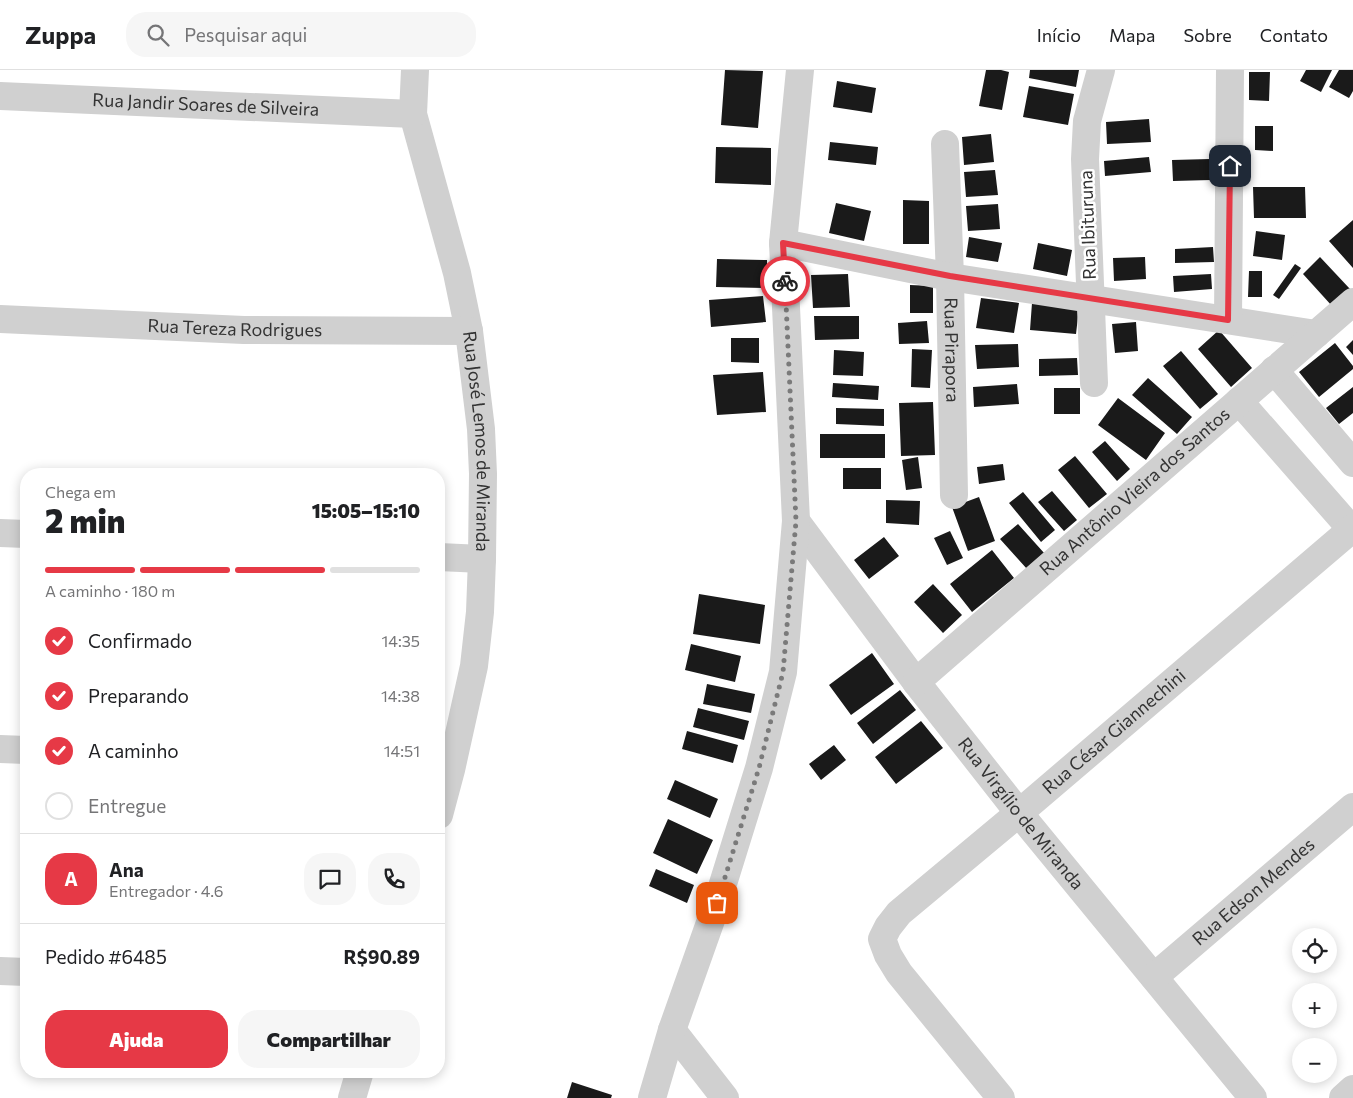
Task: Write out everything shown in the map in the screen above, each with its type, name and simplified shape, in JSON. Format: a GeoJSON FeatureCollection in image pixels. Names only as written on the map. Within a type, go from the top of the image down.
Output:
{"type":"FeatureCollection","features":[{"type":"Feature","properties":{"kind":"street","name":"Rua José Lemos de Miranda"},"geometry":{"type":"LineString","coordinates":[[415,70],[413,114],[457,274],[469,331],[481,429],[483,474],[480,612],[474,666],[445,770]]}},
{"type":"Feature","properties":{"kind":"street"},"geometry":{"type":"LineString","coordinates":[[652,1098],[672,1030],[717,903],[759,768],[783,672],[796,521],[783,243],[800,70]]}},
{"type":"Feature","properties":{"kind":"street","name":"Rua Ibituruna"},"geometry":{"type":"LineString","coordinates":[[1094,383],[1085,158],[1087,121],[1101,70]]}},
{"type":"Feature","properties":{"kind":"street"},"geometry":{"type":"LineString","coordinates":[[1228,320],[1230,70]]}},
{"type":"Feature","properties":{"kind":"street","name":"Rua Jandir Soares de Silveira"},"geometry":{"type":"LineString","coordinates":[[0,96],[413,114]]}},
{"type":"Feature","properties":{"kind":"street","name":"Rua Pirapora"},"geometry":{"type":"LineString","coordinates":[[945,144],[950,276],[954,495]]}},
{"type":"Feature","properties":{"kind":"street"},"geometry":{"type":"LineString","coordinates":[[783,243],[950,276],[1316,334]]}},
{"type":"Feature","properties":{"kind":"street","name":"Rua Antônio Vieira dos Santos"},"geometry":{"type":"LineString","coordinates":[[916,682],[1353,302]]}},
{"type":"Feature","properties":{"kind":"street","name":"Rua Tereza Rodrigues"},"geometry":{"type":"LineString","coordinates":[[0,319],[244,330],[469,331]]}},
{"type":"Feature","properties":{"kind":"street"},"geometry":{"type":"LineString","coordinates":[[1274,370],[1353,463]]}},
{"type":"Feature","properties":{"kind":"street"},"geometry":{"type":"LineString","coordinates":[[1239,401],[1353,530]]}},
{"type":"Feature","properties":{"kind":"street","name":"Rua Virgílio de Miranda"},"geometry":{"type":"LineString","coordinates":[[796,521],[916,682],[1018,813],[1253,1098]]}},
{"type":"Feature","properties":{"kind":"street","name":"Rua César Giannechini"},"geometry":{"type":"LineString","coordinates":[[1001,1098],[899,973],[888,955],[882,939],[888,926],[899,913],[1353,530]]}},
{"type":"Feature","properties":{"kind":"street"},"geometry":{"type":"LineString","coordinates":[[0,533],[20,534]]}},
{"type":"Feature","properties":{"kind":"street"},"geometry":{"type":"LineString","coordinates":[[445,557],[482,560]]}},
{"type":"Feature","properties":{"kind":"street"},"geometry":{"type":"LineString","coordinates":[[0,749],[20,750]]}},
{"type":"Feature","properties":{"kind":"street","name":"Rua Edson Mendes"},"geometry":{"type":"LineString","coordinates":[[1154,976],[1353,807]]}},
{"type":"Feature","properties":{"kind":"street"},"geometry":{"type":"LineString","coordinates":[[0,971],[20,972]]}},
{"type":"Feature","properties":{"kind":"street"},"geometry":{"type":"LineString","coordinates":[[672,1030],[725,1098]]}},
{"type":"Feature","properties":{"kind":"street"},"geometry":{"type":"LineString","coordinates":[[352,1098],[358,1078]]}},
{"type":"Feature","properties":{"kind":"street"},"geometry":{"type":"LineString","coordinates":[[1343,1098],[1353,1089]]}},
{"type":"Feature","properties":{"kind":"building"},"geometry":{"type":"Polygon","coordinates":[[[725,70],[763,71],[758,128],[721,125],[725,70]]]}},
{"type":"Feature","properties":{"kind":"building"},"geometry":{"type":"Polygon","coordinates":[[[986,70],[1009,72],[1002,110],[979,106],[986,70]]]}},
{"type":"Feature","properties":{"kind":"building"},"geometry":{"type":"Polygon","coordinates":[[[1030,70],[1079,70],[1076,87],[1029,78],[1030,70]]]}},
{"type":"Feature","properties":{"kind":"building"},"geometry":{"type":"Polygon","coordinates":[[[1306,70],[1332,70],[1321,92],[1300,81],[1306,70]]]}},
{"type":"Feature","properties":{"kind":"building"},"geometry":{"type":"Polygon","coordinates":[[[1339,70],[1353,70],[1353,91],[1349,98],[1329,87],[1339,70]]]}},
{"type":"Feature","properties":{"kind":"building"},"geometry":{"type":"Polygon","coordinates":[[[1249,72],[1270,72],[1269,101],[1249,100],[1249,72]]]}},
{"type":"Feature","properties":{"kind":"building"},"geometry":{"type":"Polygon","coordinates":[[[837,81],[876,88],[872,113],[833,107],[837,81]]]}},
{"type":"Feature","properties":{"kind":"building"},"geometry":{"type":"Polygon","coordinates":[[[1029,86],[1074,94],[1068,125],[1023,117],[1029,86]]]}},
{"type":"Feature","properties":{"kind":"building"},"geometry":{"type":"Polygon","coordinates":[[[1149,119],[1151,142],[1107,144],[1106,122],[1149,119]]]}},
{"type":"Feature","properties":{"kind":"building"},"geometry":{"type":"Polygon","coordinates":[[[1255,126],[1273,126],[1273,151],[1255,150],[1255,126]]]}},
{"type":"Feature","properties":{"kind":"building"},"geometry":{"type":"Polygon","coordinates":[[[991,134],[994,162],[964,165],[962,137],[991,134]]]}},
{"type":"Feature","properties":{"kind":"building"},"geometry":{"type":"Polygon","coordinates":[[[830,142],[878,147],[876,165],[828,160],[830,142]]]}},
{"type":"Feature","properties":{"kind":"building"},"geometry":{"type":"Polygon","coordinates":[[[716,147],[771,148],[771,185],[715,183],[716,147]]]}},
{"type":"Feature","properties":{"kind":"building"},"geometry":{"type":"Polygon","coordinates":[[[1149,157],[1151,172],[1105,176],[1104,161],[1149,157]]]}},
{"type":"Feature","properties":{"kind":"building"},"geometry":{"type":"Polygon","coordinates":[[[1210,159],[1211,180],[1173,181],[1172,160],[1210,159]]]}},
{"type":"Feature","properties":{"kind":"building"},"geometry":{"type":"Polygon","coordinates":[[[995,170],[998,195],[966,197],[964,172],[995,170]]]}},
{"type":"Feature","properties":{"kind":"building"},"geometry":{"type":"Polygon","coordinates":[[[1253,187],[1305,187],[1306,218],[1254,218],[1253,187]]]}},
{"type":"Feature","properties":{"kind":"building"},"geometry":{"type":"Polygon","coordinates":[[[903,200],[929,201],[929,244],[903,244],[903,200]]]}},
{"type":"Feature","properties":{"kind":"building"},"geometry":{"type":"Polygon","coordinates":[[[836,203],[871,211],[864,241],[829,233],[836,203]]]}},
{"type":"Feature","properties":{"kind":"building"},"geometry":{"type":"Polygon","coordinates":[[[998,204],[1000,229],[968,231],[966,206],[998,204]]]}},
{"type":"Feature","properties":{"kind":"building"},"geometry":{"type":"Polygon","coordinates":[[[1353,220],[1353,268],[1329,241],[1353,220]]]}},
{"type":"Feature","properties":{"kind":"building"},"geometry":{"type":"Polygon","coordinates":[[[1256,231],[1285,235],[1282,260],[1253,256],[1256,231]]]}},
{"type":"Feature","properties":{"kind":"building"},"geometry":{"type":"Polygon","coordinates":[[[969,237],[1002,243],[998,262],[966,257],[969,237]]]}},
{"type":"Feature","properties":{"kind":"building"},"geometry":{"type":"Polygon","coordinates":[[[1038,243],[1072,250],[1067,276],[1033,269],[1038,243]]]}},
{"type":"Feature","properties":{"kind":"building"},"geometry":{"type":"Polygon","coordinates":[[[1213,247],[1214,262],[1175,263],[1175,249],[1213,247]]]}},
{"type":"Feature","properties":{"kind":"building"},"geometry":{"type":"Polygon","coordinates":[[[1145,257],[1146,279],[1114,281],[1113,258],[1145,257]]]}},
{"type":"Feature","properties":{"kind":"building"},"geometry":{"type":"Polygon","coordinates":[[[1320,257],[1350,289],[1332,306],[1303,274],[1320,257]]]}},
{"type":"Feature","properties":{"kind":"building"},"geometry":{"type":"Polygon","coordinates":[[[717,259],[767,260],[767,288],[716,287],[717,259]]]}},
{"type":"Feature","properties":{"kind":"building"},"geometry":{"type":"Polygon","coordinates":[[[1295,264],[1301,268],[1279,299],[1273,295],[1295,264]]]}},
{"type":"Feature","properties":{"kind":"building"},"geometry":{"type":"Polygon","coordinates":[[[1249,271],[1262,271],[1262,297],[1248,297],[1249,271]]]}},
{"type":"Feature","properties":{"kind":"building"},"geometry":{"type":"Polygon","coordinates":[[[848,274],[850,307],[813,308],[811,275],[848,274]]]}},
{"type":"Feature","properties":{"kind":"building"},"geometry":{"type":"Polygon","coordinates":[[[1211,274],[1212,289],[1174,292],[1173,276],[1211,274]]]}},
{"type":"Feature","properties":{"kind":"building"},"geometry":{"type":"Polygon","coordinates":[[[910,285],[933,286],[933,313],[910,313],[910,285]]]}},
{"type":"Feature","properties":{"kind":"building"},"geometry":{"type":"Polygon","coordinates":[[[763,296],[766,322],[711,327],[709,300],[763,296]]]}},
{"type":"Feature","properties":{"kind":"building"},"geometry":{"type":"Polygon","coordinates":[[[981,298],[1019,303],[1014,333],[976,328],[981,298]]]}},
{"type":"Feature","properties":{"kind":"building"},"geometry":{"type":"Polygon","coordinates":[[[1032,303],[1079,308],[1076,334],[1030,330],[1032,303]]]}},
{"type":"Feature","properties":{"kind":"building"},"geometry":{"type":"Polygon","coordinates":[[[814,316],[859,316],[859,339],[815,340],[814,316]]]}},
{"type":"Feature","properties":{"kind":"building"},"geometry":{"type":"Polygon","coordinates":[[[927,321],[929,343],[899,344],[898,323],[927,321]]]}},
{"type":"Feature","properties":{"kind":"building"},"geometry":{"type":"Polygon","coordinates":[[[1136,322],[1138,351],[1115,353],[1112,324],[1136,322]]]}},
{"type":"Feature","properties":{"kind":"building"},"geometry":{"type":"Polygon","coordinates":[[[1219,330],[1252,368],[1231,387],[1198,349],[1219,330]]]}},
{"type":"Feature","properties":{"kind":"building"},"geometry":{"type":"Polygon","coordinates":[[[731,338],[759,338],[759,363],[731,362],[731,338]]]}},
{"type":"Feature","properties":{"kind":"building"},"geometry":{"type":"Polygon","coordinates":[[[1353,340],[1353,355],[1346,347],[1353,340]]]}},
{"type":"Feature","properties":{"kind":"building"},"geometry":{"type":"Polygon","coordinates":[[[1335,343],[1353,366],[1353,369],[1319,397],[1299,372],[1335,343]]]}},
{"type":"Feature","properties":{"kind":"building"},"geometry":{"type":"Polygon","coordinates":[[[1018,344],[1019,367],[977,369],[975,345],[1018,344]]]}},
{"type":"Feature","properties":{"kind":"building"},"geometry":{"type":"Polygon","coordinates":[[[912,349],[932,350],[930,388],[911,387],[912,349]]]}},
{"type":"Feature","properties":{"kind":"building"},"geometry":{"type":"Polygon","coordinates":[[[834,350],[864,352],[863,376],[833,375],[834,350]]]}},
{"type":"Feature","properties":{"kind":"building"},"geometry":{"type":"Polygon","coordinates":[[[1181,351],[1218,394],[1200,409],[1163,366],[1181,351]]]}},
{"type":"Feature","properties":{"kind":"building"},"geometry":{"type":"Polygon","coordinates":[[[1077,358],[1078,375],[1039,376],[1039,359],[1077,358]]]}},
{"type":"Feature","properties":{"kind":"building"},"geometry":{"type":"Polygon","coordinates":[[[763,372],[766,412],[717,415],[713,375],[763,372]]]}},
{"type":"Feature","properties":{"kind":"building"},"geometry":{"type":"Polygon","coordinates":[[[1148,378],[1192,417],[1177,434],[1132,395],[1148,378]]]}},
{"type":"Feature","properties":{"kind":"building"},"geometry":{"type":"Polygon","coordinates":[[[833,383],[879,386],[878,400],[832,397],[833,383]]]}},
{"type":"Feature","properties":{"kind":"building"},"geometry":{"type":"Polygon","coordinates":[[[1017,384],[1019,404],[974,407],[973,387],[1017,384]]]}},
{"type":"Feature","properties":{"kind":"building"},"geometry":{"type":"Polygon","coordinates":[[[1353,387],[1353,413],[1339,424],[1326,408],[1353,387]]]}},
{"type":"Feature","properties":{"kind":"building"},"geometry":{"type":"Polygon","coordinates":[[[1054,388],[1080,388],[1080,414],[1054,414],[1054,388]]]}},
{"type":"Feature","properties":{"kind":"building"},"geometry":{"type":"Polygon","coordinates":[[[1118,398],[1165,433],[1146,460],[1098,425],[1118,398]]]}},
{"type":"Feature","properties":{"kind":"building"},"geometry":{"type":"Polygon","coordinates":[[[933,402],[935,455],[901,456],[899,403],[933,402]]]}},
{"type":"Feature","properties":{"kind":"building"},"geometry":{"type":"Polygon","coordinates":[[[836,408],[884,409],[884,426],[836,424],[836,408]]]}},
{"type":"Feature","properties":{"kind":"building"},"geometry":{"type":"Polygon","coordinates":[[[820,434],[885,434],[885,458],[820,458],[820,434]]]}},
{"type":"Feature","properties":{"kind":"building"},"geometry":{"type":"Polygon","coordinates":[[[1105,441],[1130,469],[1117,481],[1092,452],[1105,441]]]}},
{"type":"Feature","properties":{"kind":"building"},"geometry":{"type":"Polygon","coordinates":[[[1075,456],[1107,494],[1089,508],[1058,470],[1075,456]]]}},
{"type":"Feature","properties":{"kind":"building"},"geometry":{"type":"Polygon","coordinates":[[[918,457],[922,488],[906,490],[902,460],[918,457]]]}},
{"type":"Feature","properties":{"kind":"building"},"geometry":{"type":"Polygon","coordinates":[[[1003,464],[1005,480],[979,484],[977,467],[1003,464]]]}},
{"type":"Feature","properties":{"kind":"building"},"geometry":{"type":"Polygon","coordinates":[[[843,468],[881,468],[881,489],[843,489],[843,468]]]}},
{"type":"Feature","properties":{"kind":"building"},"geometry":{"type":"Polygon","coordinates":[[[1052,491],[1077,520],[1064,531],[1038,502],[1052,491]]]}},
{"type":"Feature","properties":{"kind":"building"},"geometry":{"type":"Polygon","coordinates":[[[1023,492],[1055,530],[1041,542],[1009,503],[1023,492]]]}},
{"type":"Feature","properties":{"kind":"building"},"geometry":{"type":"Polygon","coordinates":[[[979,497],[995,541],[968,551],[952,507],[979,497]]]}},
{"type":"Feature","properties":{"kind":"building"},"geometry":{"type":"Polygon","coordinates":[[[886,500],[920,501],[919,525],[886,523],[886,500]]]}},
{"type":"Feature","properties":{"kind":"building"},"geometry":{"type":"Polygon","coordinates":[[[1018,524],[1045,554],[1027,569],[1000,539],[1018,524]]]}},
{"type":"Feature","properties":{"kind":"building"},"geometry":{"type":"Polygon","coordinates":[[[950,531],[963,558],[947,565],[934,538],[950,531]]]}},
{"type":"Feature","properties":{"kind":"building"},"geometry":{"type":"Polygon","coordinates":[[[884,537],[899,556],[869,579],[854,560],[884,537]]]}},
{"type":"Feature","properties":{"kind":"building"},"geometry":{"type":"Polygon","coordinates":[[[992,550],[1014,578],[972,612],[950,584],[992,550]]]}},
{"type":"Feature","properties":{"kind":"building"},"geometry":{"type":"Polygon","coordinates":[[[933,584],[962,615],[943,633],[914,602],[933,584]]]}},
{"type":"Feature","properties":{"kind":"building"},"geometry":{"type":"Polygon","coordinates":[[[699,594],[765,605],[760,644],[693,634],[699,594]]]}},
{"type":"Feature","properties":{"kind":"building"},"geometry":{"type":"Polygon","coordinates":[[[691,644],[741,656],[735,682],[685,670],[691,644]]]}},
{"type":"Feature","properties":{"kind":"building"},"geometry":{"type":"Polygon","coordinates":[[[872,653],[894,684],[851,715],[829,685],[872,653]]]}},
{"type":"Feature","properties":{"kind":"building"},"geometry":{"type":"Polygon","coordinates":[[[707,684],[755,694],[751,713],[703,704],[707,684]]]}},
{"type":"Feature","properties":{"kind":"building"},"geometry":{"type":"Polygon","coordinates":[[[900,690],[916,710],[873,744],[857,723],[900,690]]]}},
{"type":"Feature","properties":{"kind":"building"},"geometry":{"type":"Polygon","coordinates":[[[698,708],[749,721],[744,740],[693,727],[698,708]]]}},
{"type":"Feature","properties":{"kind":"building"},"geometry":{"type":"Polygon","coordinates":[[[921,721],[943,748],[896,784],[875,757],[921,721]]]}},
{"type":"Feature","properties":{"kind":"building"},"geometry":{"type":"Polygon","coordinates":[[[687,731],[738,745],[733,763],[682,749],[687,731]]]}},
{"type":"Feature","properties":{"kind":"building"},"geometry":{"type":"Polygon","coordinates":[[[834,745],[846,760],[821,780],[809,764],[834,745]]]}},
{"type":"Feature","properties":{"kind":"building"},"geometry":{"type":"Polygon","coordinates":[[[675,780],[718,799],[710,818],[667,799],[675,780]]]}},
{"type":"Feature","properties":{"kind":"building"},"geometry":{"type":"Polygon","coordinates":[[[668,819],[713,840],[697,874],[653,853],[668,819]]]}},
{"type":"Feature","properties":{"kind":"building"},"geometry":{"type":"Polygon","coordinates":[[[656,869],[694,885],[687,903],[649,886],[656,869]]]}},
{"type":"Feature","properties":{"kind":"building"},"geometry":{"type":"Polygon","coordinates":[[[572,1082],[612,1095],[611,1098],[567,1098],[572,1082]]]}},
{"type":"Feature","properties":{"kind":"way so far"},"geometry":{"type":"LineString","coordinates":[[717,903],[759,768],[783,672],[796,521],[785,281]]}},
{"type":"Feature","properties":{"kind":"route"},"geometry":{"type":"LineString","coordinates":[[785,281],[783,243],[950,276],[1228,320],[1230,166]]}}]}
